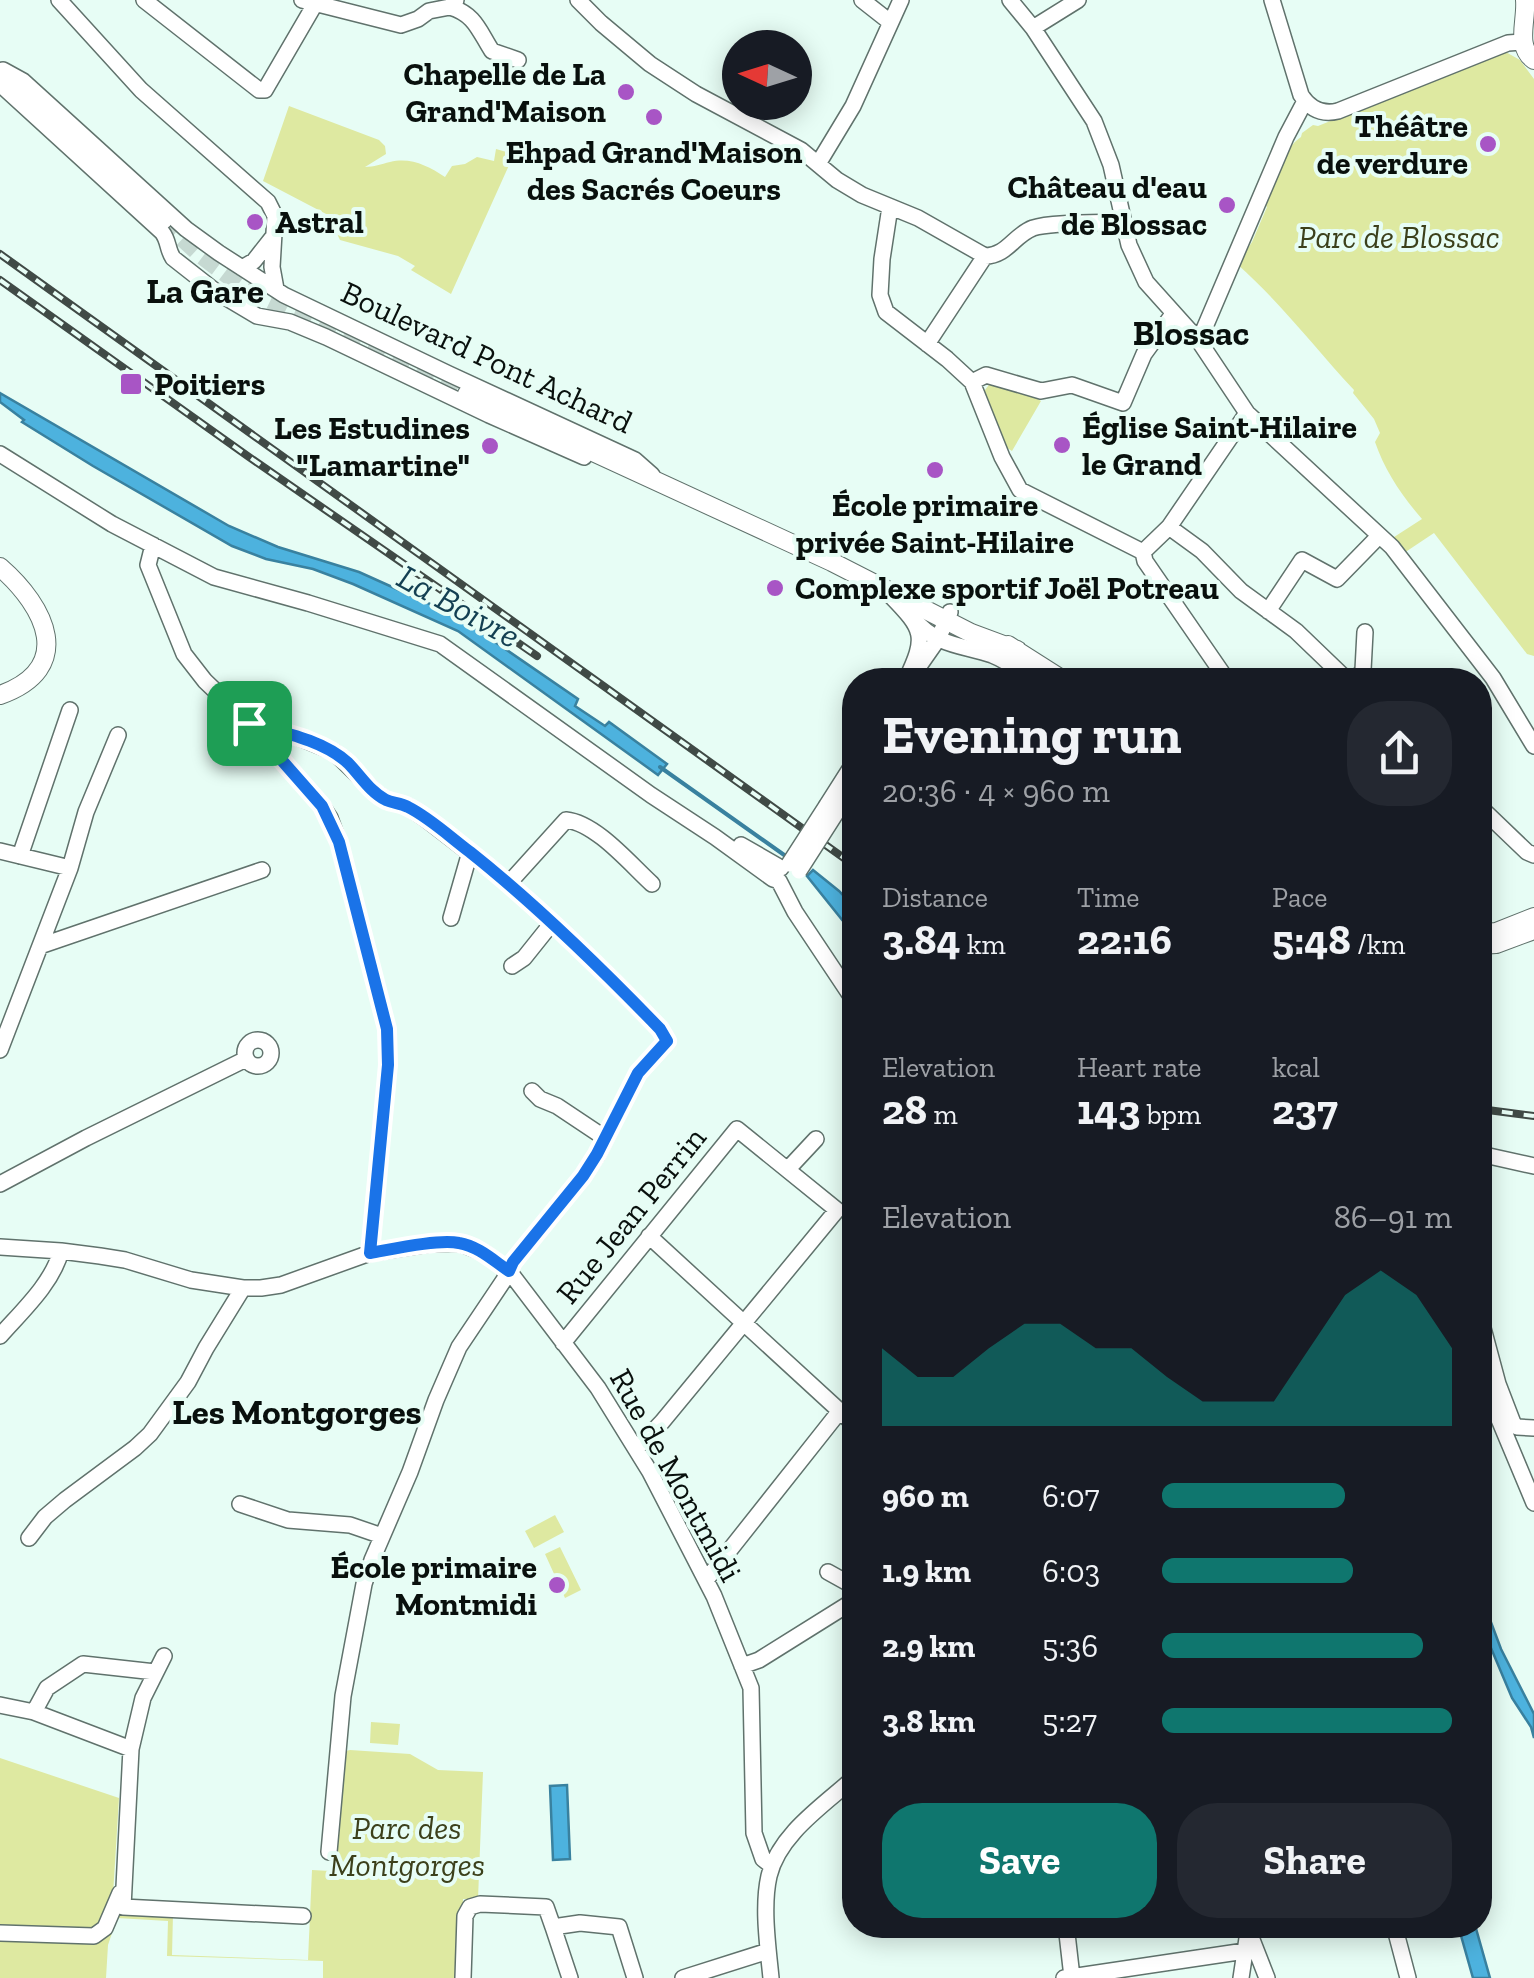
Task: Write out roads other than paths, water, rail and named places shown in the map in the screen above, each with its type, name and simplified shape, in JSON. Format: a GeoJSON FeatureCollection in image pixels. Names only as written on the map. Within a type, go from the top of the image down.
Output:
{"type":"FeatureCollection","features":[{"type":"Feature","properties":{"kind":"main road"},"geometry":{"type":"LineString","coordinates":[[1526,18],[1526,54],[1534,60]]}},
{"type":"Feature","properties":{"kind":"main road"},"geometry":{"type":"LineString","coordinates":[[0,71],[163,220]]}},
{"type":"Feature","properties":{"kind":"main road","name":"Boulevard Pont Achard"},"geometry":{"type":"LineString","coordinates":[[467,394],[882,586],[970,646],[1017,650]]}},
{"type":"Feature","properties":{"kind":"main road"},"geometry":{"type":"LineString","coordinates":[[0,567],[36,606],[44,624],[46,651],[28,682],[0,695]]}},
{"type":"Feature","properties":{"kind":"main road","name":"Boulevard Pont Achard"},"geometry":{"type":"LineString","coordinates":[[947,630],[1017,650],[1045,668]]}},
{"type":"Feature","properties":{"kind":"main road"},"geometry":{"type":"LineString","coordinates":[[1492,932],[1534,917]]}},
{"type":"Feature","properties":{"kind":"main road"},"geometry":{"type":"LineString","coordinates":[[1492,944],[1534,930]]}},
{"type":"Feature","properties":{"kind":"street"},"geometry":{"type":"LineString","coordinates":[[59,0],[140,90],[268,202],[275,216],[272,267],[284,308],[276,318]]}},
{"type":"Feature","properties":{"kind":"street"},"geometry":{"type":"LineString","coordinates":[[144,0],[259,90],[265,90],[278,69],[308,2],[392,25],[409,23],[426,6],[458,5],[481,28],[492,50],[518,60]]}},
{"type":"Feature","properties":{"kind":"street"},"geometry":{"type":"LineString","coordinates":[[578,0],[650,64],[696,94],[802,150],[850,188],[918,218],[985,256],[1003,252],[1030,228],[1123,222]]}},
{"type":"Feature","properties":{"kind":"street"},"geometry":{"type":"LineString","coordinates":[[862,0],[890,22]]}},
{"type":"Feature","properties":{"kind":"street"},"geometry":{"type":"LineString","coordinates":[[818,164],[853,106],[902,0]]}},
{"type":"Feature","properties":{"kind":"street"},"geometry":{"type":"LineString","coordinates":[[1010,0],[1094,121],[1111,165],[1129,245],[1146,282],[1199,341],[1247,412],[1394,548],[1486,668]]}},
{"type":"Feature","properties":{"kind":"street"},"geometry":{"type":"LineString","coordinates":[[1033,28],[1078,0]]}},
{"type":"Feature","properties":{"kind":"street"},"geometry":{"type":"LineString","coordinates":[[1272,0],[1299,89],[1305,101],[1319,111],[1335,112],[1508,43],[1526,18]]}},
{"type":"Feature","properties":{"kind":"street","name":"Boulevard Pont Achard"},"geometry":{"type":"LineString","coordinates":[[0,71],[23,81],[186,228],[280,292],[634,460],[659,481]]}},
{"type":"Feature","properties":{"kind":"street","name":"Boulevard Pont Achard"},"geometry":{"type":"LineString","coordinates":[[0,84],[169,242],[173,258],[205,284],[257,316],[276,318],[326,337],[629,478],[659,481]]}},
{"type":"Feature","properties":{"kind":"street"},"geometry":{"type":"LineString","coordinates":[[1199,341],[1305,101]]}},
{"type":"Feature","properties":{"kind":"street"},"geometry":{"type":"LineString","coordinates":[[890,208],[882,259],[882,302],[886,312],[972,382],[1002,458],[1020,490],[1142,552],[1219,668]]}},
{"type":"Feature","properties":{"kind":"street"},"geometry":{"type":"LineString","coordinates":[[169,242],[177,231],[186,228]]}},
{"type":"Feature","properties":{"kind":"street"},"geometry":{"type":"LineString","coordinates":[[242,268],[254,261],[272,238]]}},
{"type":"Feature","properties":{"kind":"street"},"geometry":{"type":"LineString","coordinates":[[927,344],[985,256]]}},
{"type":"Feature","properties":{"kind":"street"},"geometry":{"type":"LineString","coordinates":[[972,382],[986,375],[1041,391],[1072,385],[1124,403],[1144,354],[1173,314]]}},
{"type":"Feature","properties":{"kind":"street"},"geometry":{"type":"LineString","coordinates":[[1142,552],[1169,527],[1247,412]]}},
{"type":"Feature","properties":{"kind":"street"},"geometry":{"type":"LineString","coordinates":[[0,454],[112,524],[214,577],[440,644],[773,879],[787,871],[842,787]]}},
{"type":"Feature","properties":{"kind":"street"},"geometry":{"type":"LineString","coordinates":[[1169,527],[1202,550],[1240,591],[1296,631],[1335,668]]}},
{"type":"Feature","properties":{"kind":"street"},"geometry":{"type":"LineString","coordinates":[[1268,611],[1302,560],[1337,579],[1380,536]]}},
{"type":"Feature","properties":{"kind":"street"},"geometry":{"type":"LineString","coordinates":[[153,546],[148,565],[184,654],[322,806],[339,842],[387,1029],[388,1065],[370,1253]]}},
{"type":"Feature","properties":{"kind":"street","name":"Boulevard Pont Achard"},"geometry":{"type":"LineString","coordinates":[[882,586],[923,630],[947,630]]}},
{"type":"Feature","properties":{"kind":"street"},"geometry":{"type":"LineString","coordinates":[[911,668],[920,645],[920,632],[914,620]]}},
{"type":"Feature","properties":{"kind":"street"},"geometry":{"type":"LineString","coordinates":[[917,668],[947,630]]}},
{"type":"Feature","properties":{"kind":"street"},"geometry":{"type":"LineString","coordinates":[[927,668],[947,630]]}},
{"type":"Feature","properties":{"kind":"street"},"geometry":{"type":"LineString","coordinates":[[1363,668],[1366,632]]}},
{"type":"Feature","properties":{"kind":"street"},"geometry":{"type":"LineString","coordinates":[[970,646],[1015,668]]}},
{"type":"Feature","properties":{"kind":"street"},"geometry":{"type":"LineString","coordinates":[[1492,675],[1534,746]]}},
{"type":"Feature","properties":{"kind":"street"},"geometry":{"type":"LineString","coordinates":[[20,856],[70,710]]}},
{"type":"Feature","properties":{"kind":"street"},"geometry":{"type":"LineString","coordinates":[[249,723],[334,752],[376,793],[407,806],[470,852],[552,923],[660,1029],[667,1041],[638,1073],[583,1176],[513,1262],[460,1347],[436,1400],[364,1584],[338,1730],[329,1852]]}},
{"type":"Feature","properties":{"kind":"street"},"geometry":{"type":"LineString","coordinates":[[0,1050],[118,735]]}},
{"type":"Feature","properties":{"kind":"street"},"geometry":{"type":"LineString","coordinates":[[832,807],[842,797]]}},
{"type":"Feature","properties":{"kind":"street"},"geometry":{"type":"LineString","coordinates":[[1492,818],[1534,855]]}},
{"type":"Feature","properties":{"kind":"street"},"geometry":{"type":"LineString","coordinates":[[509,882],[566,820],[595,832],[652,884]]}},
{"type":"Feature","properties":{"kind":"street"},"geometry":{"type":"LineString","coordinates":[[0,851],[70,868]]}},
{"type":"Feature","properties":{"kind":"street"},"geometry":{"type":"LineString","coordinates":[[451,918],[470,852]]}},
{"type":"Feature","properties":{"kind":"street"},"geometry":{"type":"LineString","coordinates":[[40,946],[262,870]]}},
{"type":"Feature","properties":{"kind":"street"},"geometry":{"type":"LineString","coordinates":[[787,871],[795,912],[842,981]]}},
{"type":"Feature","properties":{"kind":"street"},"geometry":{"type":"LineString","coordinates":[[512,966],[524,958],[552,923]]}},
{"type":"Feature","properties":{"kind":"street"},"geometry":{"type":"LineString","coordinates":[[835,970],[842,975]]}},
{"type":"Feature","properties":{"kind":"street"},"geometry":{"type":"LineString","coordinates":[[0,1184],[246,1060]]}},
{"type":"Feature","properties":{"kind":"street"},"geometry":{"type":"LineString","coordinates":[[532,1091],[605,1138]]}},
{"type":"Feature","properties":{"kind":"street","name":"Rue Jean Perrin"},"geometry":{"type":"LineString","coordinates":[[563,1343],[737,1130],[837,1210],[744,1324]]}},
{"type":"Feature","properties":{"kind":"street"},"geometry":{"type":"LineString","coordinates":[[788,1169],[816,1139]]}},
{"type":"Feature","properties":{"kind":"street"},"geometry":{"type":"LineString","coordinates":[[1492,1157],[1534,1166]]}},
{"type":"Feature","properties":{"kind":"street"},"geometry":{"type":"LineString","coordinates":[[648,1236],[842,1413]]}},
{"type":"Feature","properties":{"kind":"street","name":"Rue de Montmidi"},"geometry":{"type":"LineString","coordinates":[[0,1247],[125,1260],[191,1280],[244,1288],[281,1284],[370,1253],[428,1244],[459,1243],[509,1271],[598,1388],[636,1448],[706,1580],[752,1688],[754,1833],[760,1854],[772,1866]]}},
{"type":"Feature","properties":{"kind":"street"},"geometry":{"type":"LineString","coordinates":[[0,1336],[40,1290],[61,1251]]}},
{"type":"Feature","properties":{"kind":"street"},"geometry":{"type":"LineString","coordinates":[[28,1538],[65,1500],[150,1434],[188,1382],[244,1288]]}},
{"type":"Feature","properties":{"kind":"street"},"geometry":{"type":"LineString","coordinates":[[636,1448],[744,1324]]}},
{"type":"Feature","properties":{"kind":"street"},"geometry":{"type":"LineString","coordinates":[[1492,1362],[1514,1423],[1517,1427],[1534,1428]]}},
{"type":"Feature","properties":{"kind":"street"},"geometry":{"type":"LineString","coordinates":[[1492,1403],[1534,1503]]}},
{"type":"Feature","properties":{"kind":"street"},"geometry":{"type":"LineString","coordinates":[[706,1580],[842,1422]]}},
{"type":"Feature","properties":{"kind":"street"},"geometry":{"type":"LineString","coordinates":[[240,1504],[288,1520],[350,1525],[382,1536]]}},
{"type":"Feature","properties":{"kind":"street"},"geometry":{"type":"LineString","coordinates":[[828,1572],[842,1580]]}},
{"type":"Feature","properties":{"kind":"street"},"geometry":{"type":"LineString","coordinates":[[742,1666],[759,1660],[842,1608]]}},
{"type":"Feature","properties":{"kind":"street"},"geometry":{"type":"LineString","coordinates":[[164,1656],[139,1711],[131,1749],[123,1907],[303,1916]]}},
{"type":"Feature","properties":{"kind":"street"},"geometry":{"type":"LineString","coordinates":[[34,1712],[47,1688],[82,1664],[155,1672]]}},
{"type":"Feature","properties":{"kind":"street"},"geometry":{"type":"LineString","coordinates":[[0,1706],[34,1712],[131,1749]]}},
{"type":"Feature","properties":{"kind":"street"},"geometry":{"type":"LineString","coordinates":[[771,1978],[768,1879],[772,1866],[794,1832],[842,1790]]}},
{"type":"Feature","properties":{"kind":"street"},"geometry":{"type":"LineString","coordinates":[[0,1933],[94,1936],[105,1928],[124,1881]]}},
{"type":"Feature","properties":{"kind":"street"},"geometry":{"type":"LineString","coordinates":[[463,1978],[466,1916],[470,1907],[480,1904],[546,1907],[570,1978]]}},
{"type":"Feature","properties":{"kind":"street"},"geometry":{"type":"LineString","coordinates":[[553,1926],[580,1923],[619,1927],[635,1978]]}},
{"type":"Feature","properties":{"kind":"street"},"geometry":{"type":"LineString","coordinates":[[1066,1938],[1068,1977],[1148,1972],[1245,1951]]}},
{"type":"Feature","properties":{"kind":"street"},"geometry":{"type":"LineString","coordinates":[[1241,1978],[1247,1938]]}},
{"type":"Feature","properties":{"kind":"street"},"geometry":{"type":"LineString","coordinates":[[1253,1938],[1267,1978]]}},
{"type":"Feature","properties":{"kind":"street"},"geometry":{"type":"LineString","coordinates":[[1397,1938],[1408,1978]]}},
{"type":"Feature","properties":{"kind":"street"},"geometry":{"type":"LineString","coordinates":[[683,1978],[768,1950]]}},
{"type":"Feature","properties":{"kind":"water","name":"La Boivre"},"geometry":{"type":"Polygon","coordinates":[[[0,393],[229,526],[278,547],[359,572],[466,622],[578,699],[575,706],[605,726],[609,722],[667,764],[658,775],[458,631],[353,584],[232,546],[22,422],[0,402],[0,393]]]}},
{"type":"Feature","properties":{"kind":"water"},"geometry":{"type":"Polygon","coordinates":[[[813,870],[842,894],[842,920],[807,876],[813,870]]]}},
{"type":"Feature","properties":{"kind":"water"},"geometry":{"type":"Polygon","coordinates":[[[1492,1625],[1534,1714],[1534,1738],[1492,1650],[1492,1625]]]}},
{"type":"Feature","properties":{"kind":"water"},"geometry":{"type":"Polygon","coordinates":[[[567,1785],[570,1859],[553,1860],[550,1786],[567,1785]]]}},
{"type":"Feature","properties":{"kind":"water"},"geometry":{"type":"Polygon","coordinates":[[[1462,1938],[1479,1938],[1490,1978],[1473,1978],[1462,1938]]]}},
{"type":"Feature","properties":{"kind":"waterway","name":"La Boivre"},"geometry":{"type":"LineString","coordinates":[[660,767],[787,857]]}},
{"type":"Feature","properties":{"kind":"tunnel"},"geometry":{"type":"LineString","coordinates":[[163,220],[245,288],[467,394]]}},
{"type":"Feature","properties":{"kind":"railway"},"geometry":{"type":"LineString","coordinates":[[0,254],[842,857]]}},
{"type":"Feature","properties":{"kind":"railway"},"geometry":{"type":"LineString","coordinates":[[0,280],[537,656]]}},
{"type":"Feature","properties":{"kind":"railway"},"geometry":{"type":"LineString","coordinates":[[1492,1111],[1534,1116]]}},
{"type":"Feature","properties":{"kind":"place","name":"Chapelle de La Grand'Maison"},"geometry":{"type":"Point","coordinates":[626,92]}},
{"type":"Feature","properties":{"kind":"place","name":"Ehpad Grand'Maison des Sacrés Coeurs"},"geometry":{"type":"Point","coordinates":[654,117]}},
{"type":"Feature","properties":{"kind":"place","name":"Théâtre de verdure"},"geometry":{"type":"Point","coordinates":[1488,144]}},
{"type":"Feature","properties":{"kind":"place","name":"Château d'eau de Blossac"},"geometry":{"type":"Point","coordinates":[1227,205]}},
{"type":"Feature","properties":{"kind":"place","name":"Astral"},"geometry":{"type":"Point","coordinates":[255,222]}},
{"type":"Feature","properties":{"kind":"place","name":"Poitiers"},"geometry":{"type":"Point","coordinates":[131,384]}},
{"type":"Feature","properties":{"kind":"place","name":"Église Saint-Hilaire le Grand"},"geometry":{"type":"Point","coordinates":[1062,445]}},
{"type":"Feature","properties":{"kind":"place","name":"Les Estudines \"Lamartine\""},"geometry":{"type":"Point","coordinates":[490,446]}},
{"type":"Feature","properties":{"kind":"place","name":"École primaire privée Saint-Hilaire"},"geometry":{"type":"Point","coordinates":[935,470]}},
{"type":"Feature","properties":{"kind":"place","name":"Complexe sportif Joël Potreau"},"geometry":{"type":"Point","coordinates":[775,588]}},
{"type":"Feature","properties":{"kind":"place","name":"École primaire Montmidi"},"geometry":{"type":"Point","coordinates":[557,1585]}},
{"type":"Feature","properties":{"kind":"district","name":"La Gare"},"geometry":{"type":"Point","coordinates":[205,291]}},
{"type":"Feature","properties":{"kind":"district","name":"Blossac"},"geometry":{"type":"Point","coordinates":[1191,333]}},
{"type":"Feature","properties":{"kind":"district","name":"Les Montgorges"},"geometry":{"type":"Point","coordinates":[297,1412]}},
{"type":"Feature","properties":{"kind":"park label","name":"Parc de Blossac"},"geometry":{"type":"Point","coordinates":[1399,237]}},
{"type":"Feature","properties":{"kind":"park label","name":"Parc des Montgorges"},"geometry":{"type":"Point","coordinates":[407,1846]}}]}
